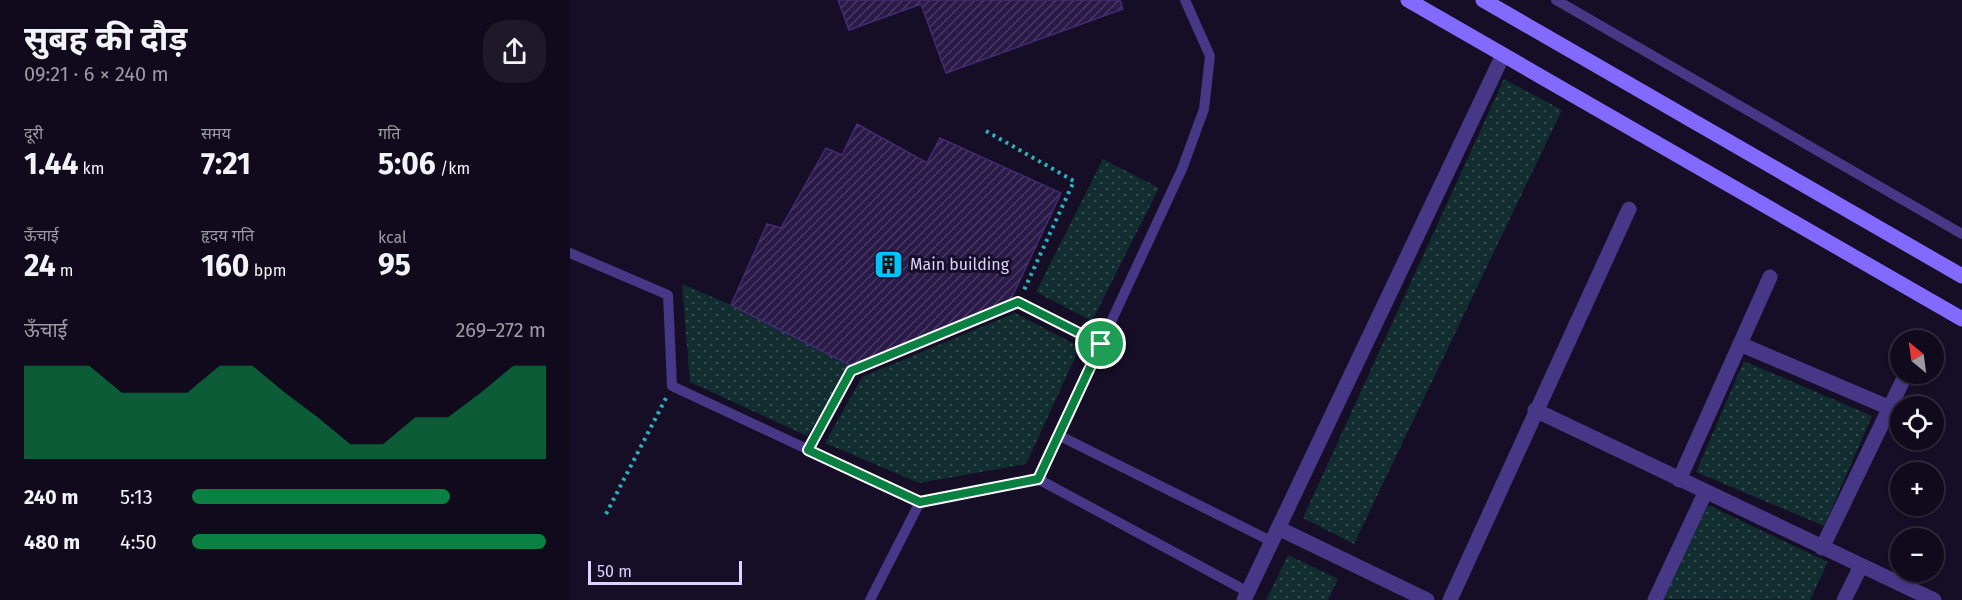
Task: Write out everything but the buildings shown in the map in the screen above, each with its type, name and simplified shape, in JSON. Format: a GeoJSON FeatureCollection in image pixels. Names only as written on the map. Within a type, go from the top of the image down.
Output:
{"type":"FeatureCollection","features":[{"type":"Feature","properties":{"kind":"main road"},"geometry":{"type":"LineString","coordinates":[[1408,0],[1962,318]]}},
{"type":"Feature","properties":{"kind":"main road"},"geometry":{"type":"LineString","coordinates":[[1486,1],[1962,276]]}},
{"type":"Feature","properties":{"kind":"street"},"geometry":{"type":"LineString","coordinates":[[1246,596],[1503,55]]}},
{"type":"Feature","properties":{"kind":"street"},"geometry":{"type":"LineString","coordinates":[[1450,600],[1535,410],[1629,209]]}},
{"type":"Feature","properties":{"kind":"street"},"geometry":{"type":"LineString","coordinates":[[1679,480],[1770,277]]}},
{"type":"Feature","properties":{"kind":"street"},"geometry":{"type":"LineString","coordinates":[[1740,344],[1890,408],[1822,548]]}},
{"type":"Feature","properties":{"kind":"street"},"geometry":{"type":"LineString","coordinates":[[1535,410],[1705,493],[1934,600]]}},
{"type":"Feature","properties":{"kind":"street"},"geometry":{"type":"LineString","coordinates":[[1655,600],[1705,493]]}},
{"type":"Feature","properties":{"kind":"street"},"geometry":{"type":"LineString","coordinates":[[1275,535],[1427,600]]}},
{"type":"Feature","properties":{"kind":"street"},"geometry":{"type":"LineString","coordinates":[[1844,600],[1862,566]]}},
{"type":"Feature","properties":{"kind":"lane"},"geometry":{"type":"LineString","coordinates":[[1038,479],[1182,169],[1204,109],[1210,56],[1185,0]]}},
{"type":"Feature","properties":{"kind":"lane"},"geometry":{"type":"LineString","coordinates":[[1556,0],[1962,234]]}},
{"type":"Feature","properties":{"kind":"lane"},"geometry":{"type":"LineString","coordinates":[[570,253],[668,295],[672,386],[920,502],[1038,479],[1140,532],[1246,596]]}},
{"type":"Feature","properties":{"kind":"lane"},"geometry":{"type":"LineString","coordinates":[[808,450],[851,371],[1018,302],[1101,344]]}},
{"type":"Feature","properties":{"kind":"lane"},"geometry":{"type":"LineString","coordinates":[[1058,435],[1275,535]]}},
{"type":"Feature","properties":{"kind":"lane"},"geometry":{"type":"LineString","coordinates":[[870,600],[920,502]]}},
{"type":"Feature","properties":{"kind":"path"},"geometry":{"type":"LineString","coordinates":[[986,131],[1074,181],[1018,302]]}},
{"type":"Feature","properties":{"kind":"path"},"geometry":{"type":"LineString","coordinates":[[606,514],[672,386]]}},
{"type":"Feature","properties":{"kind":"green space"},"geometry":{"type":"Polygon","coordinates":[[[1504,79],[1562,110],[1354,544],[1303,518],[1504,79]]]}},
{"type":"Feature","properties":{"kind":"green space"},"geometry":{"type":"Polygon","coordinates":[[[1103,159],[1159,188],[1092,321],[1036,292],[1103,159]]]}},
{"type":"Feature","properties":{"kind":"green space"},"geometry":{"type":"Polygon","coordinates":[[[682,284],[731,305],[850,365],[807,436],[690,382],[682,284]]]}},
{"type":"Feature","properties":{"kind":"green space"},"geometry":{"type":"Polygon","coordinates":[[[1015,313],[1080,347],[1026,464],[919,483],[825,443],[862,377],[1015,313]]]}},
{"type":"Feature","properties":{"kind":"green space"},"geometry":{"type":"Polygon","coordinates":[[[1744,361],[1872,416],[1824,526],[1696,472],[1744,361]]]}},
{"type":"Feature","properties":{"kind":"green space"},"geometry":{"type":"Polygon","coordinates":[[[1708,505],[1828,562],[1810,600],[1663,599],[1708,505]]]}},
{"type":"Feature","properties":{"kind":"green space"},"geometry":{"type":"Polygon","coordinates":[[[1288,555],[1338,579],[1328,600],[1266,600],[1288,555]]]}},
{"type":"Feature","properties":{"kind":"place","name":"Main building"},"geometry":{"type":"Point","coordinates":[889,264]}},
{"type":"Feature","properties":{"kind":"route"},"geometry":{"type":"LineString","coordinates":[[1018,302],[1101,344],[1038,479],[920,502],[808,450],[851,371],[1018,302]]}}]}
